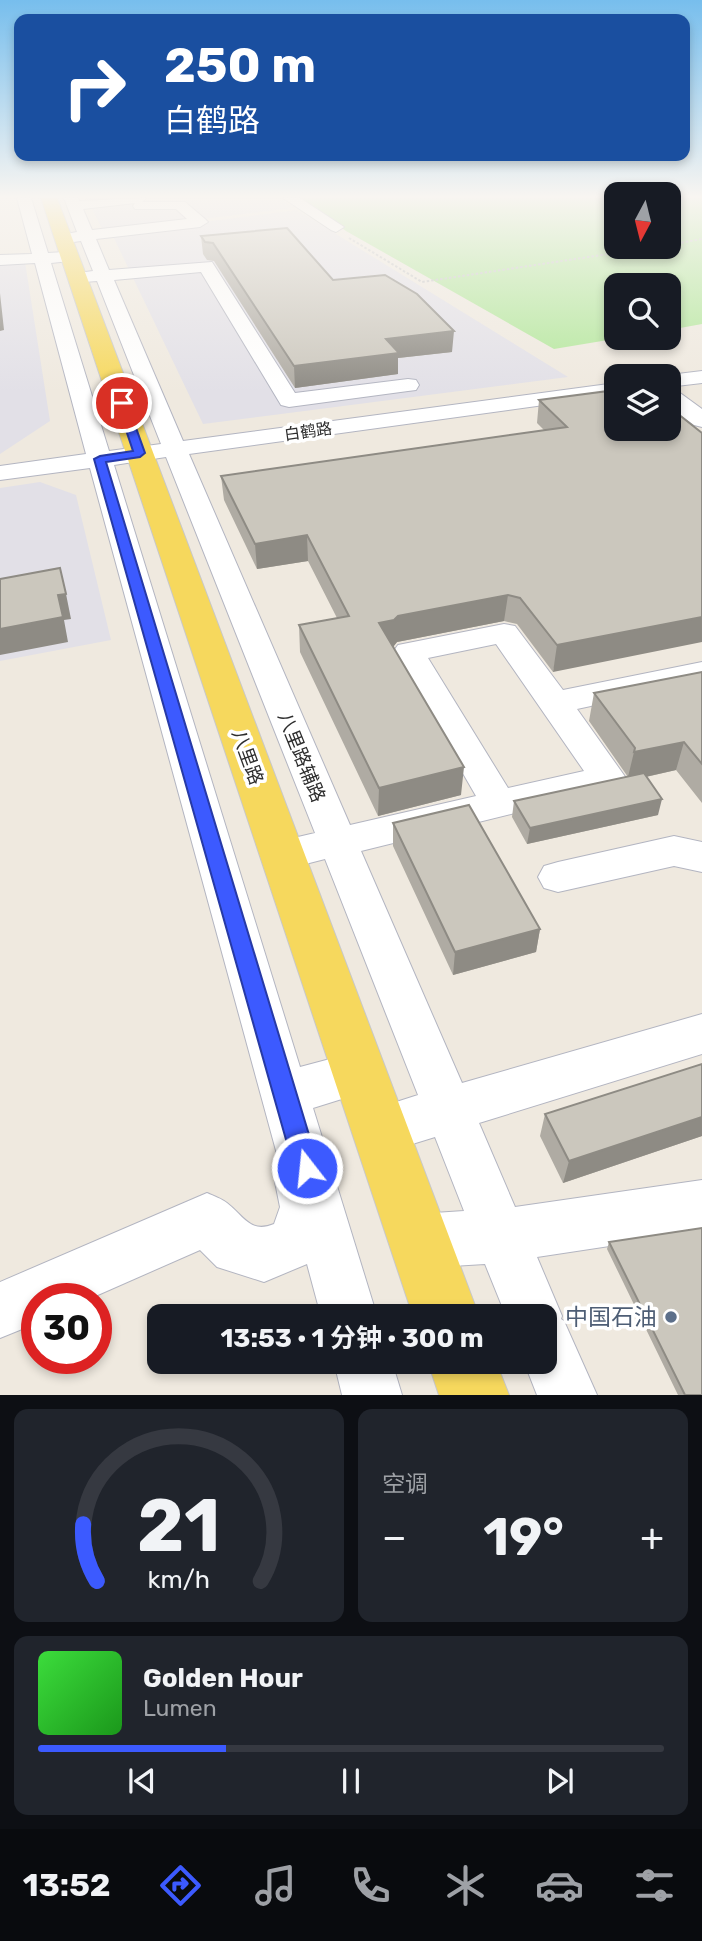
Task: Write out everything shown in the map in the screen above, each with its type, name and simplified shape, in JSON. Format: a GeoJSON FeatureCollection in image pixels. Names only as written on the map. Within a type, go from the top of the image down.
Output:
{"type":"FeatureCollection","features":[{"type":"Feature","properties":{"kind":"main road","name":"八里路"},"geometry":{"type":"LineString","coordinates":[[81,263],[157,451],[282,855],[442,1304]]}},
{"type":"Feature","properties":{"kind":"main road"},"geometry":{"type":"LineString","coordinates":[[466,1374],[474,1395]]}},
{"type":"Feature","properties":{"kind":"street"},"geometry":{"type":"LineString","coordinates":[[74,263],[100,459],[346,1304]]}},
{"type":"Feature","properties":{"kind":"street"},"geometry":{"type":"LineString","coordinates":[[148,263],[169,270],[206,266],[289,400],[408,385]]}},
{"type":"Feature","properties":{"kind":"street"},"geometry":{"type":"LineString","coordinates":[[681,379],[702,377]]}},
{"type":"Feature","properties":{"kind":"street","name":"白鹤路"},"geometry":{"type":"LineString","coordinates":[[0,472],[604,390]]}},
{"type":"Feature","properties":{"kind":"street"},"geometry":{"type":"LineString","coordinates":[[681,405],[702,420]]}},
{"type":"Feature","properties":{"kind":"street","name":"八里路辅路"},"geometry":{"type":"LineString","coordinates":[[157,451],[337,842],[529,1304]]}},
{"type":"Feature","properties":{"kind":"street"},"geometry":{"type":"LineString","coordinates":[[282,855],[499,804],[608,778],[504,633],[409,652],[499,804]]}},
{"type":"Feature","properties":{"kind":"street"},"geometry":{"type":"LineString","coordinates":[[555,704],[702,672]]}},
{"type":"Feature","properties":{"kind":"street"},"geometry":{"type":"LineString","coordinates":[[558,877],[674,851],[702,858]]}},
{"type":"Feature","properties":{"kind":"street"},"geometry":{"type":"LineString","coordinates":[[380,1130],[702,1034]]}},
{"type":"Feature","properties":{"kind":"street"},"geometry":{"type":"LineString","coordinates":[[285,1094],[360,1073]]}},
{"type":"Feature","properties":{"kind":"street"},"geometry":{"type":"LineString","coordinates":[[0,1310],[207,1220],[236,1248],[264,1255],[295,1242],[306,1206],[285,1094]]}},
{"type":"Feature","properties":{"kind":"street"},"geometry":{"type":"LineString","coordinates":[[419,1241],[501,1236],[702,1206]]}},
{"type":"Feature","properties":{"kind":"street"},"geometry":{"type":"LineString","coordinates":[[557,1372],[567,1395]]}},
{"type":"Feature","properties":{"kind":"street"},"geometry":{"type":"LineString","coordinates":[[366,1374],[372,1395]]}},
{"type":"Feature","properties":{"kind":"path"},"geometry":{"type":"LineString","coordinates":[[392,263],[422,282],[429,282],[551,263]]}},
{"type":"Feature","properties":{"kind":"shaded area"},"geometry":{"type":"Polygon","coordinates":[[[0,263],[25,263],[50,421],[0,454],[0,263]]]}},
{"type":"Feature","properties":{"kind":"shaded area"},"geometry":{"type":"Polygon","coordinates":[[[126,263],[383,263],[568,377],[203,424],[126,263]]]}},
{"type":"Feature","properties":{"kind":"shaded area"},"geometry":{"type":"Polygon","coordinates":[[[40,482],[76,495],[111,640],[0,661],[0,488],[40,482]]]}},
{"type":"Feature","properties":{"kind":"green space"},"geometry":{"type":"Polygon","coordinates":[[[403,263],[702,263],[702,324],[681,328],[681,273],[604,273],[604,341],[554,349],[403,263]]]}},
{"type":"Feature","properties":{"kind":"building"},"geometry":{"type":"Polygon","coordinates":[[[226,263],[318,263],[333,280],[385,275],[417,294],[454,331],[386,339],[399,353],[294,366],[226,263]]]}},
{"type":"Feature","properties":{"kind":"building"},"geometry":{"type":"Polygon","coordinates":[[[604,392],[604,441],[681,441],[681,416],[702,433],[702,617],[557,645],[520,598],[508,595],[398,616],[394,620],[379,623],[464,767],[379,788],[299,625],[349,616],[307,535],[255,544],[221,476],[567,427],[539,400],[604,392]]]}},
{"type":"Feature","properties":{"kind":"building"},"geometry":{"type":"Polygon","coordinates":[[[60,568],[66,594],[58,595],[63,617],[0,629],[0,579],[60,568]]]}},
{"type":"Feature","properties":{"kind":"building"},"geometry":{"type":"Polygon","coordinates":[[[702,672],[702,764],[684,742],[634,752],[635,748],[594,693],[702,672]]]}},
{"type":"Feature","properties":{"kind":"building"},"geometry":{"type":"Polygon","coordinates":[[[644,773],[662,799],[530,828],[514,801],[644,773]]]}},
{"type":"Feature","properties":{"kind":"building"},"geometry":{"type":"Polygon","coordinates":[[[469,805],[540,929],[455,952],[393,823],[469,805]]]}},
{"type":"Feature","properties":{"kind":"building"},"geometry":{"type":"Polygon","coordinates":[[[702,1064],[702,1117],[569,1161],[545,1114],[702,1064]]]}},
{"type":"Feature","properties":{"kind":"building","name":"中国石油"},"geometry":{"type":"Polygon","coordinates":[[[702,1228],[702,1395],[685,1395],[609,1242],[702,1228]]]}},
{"type":"Feature","properties":{"kind":"place","name":"中国石油"},"geometry":{"type":"Point","coordinates":[671,1317]}},
{"type":"Feature","properties":{"kind":"route"},"geometry":{"type":"LineString","coordinates":[[122,403],[140,453],[100,459],[307,1168]]}}]}
